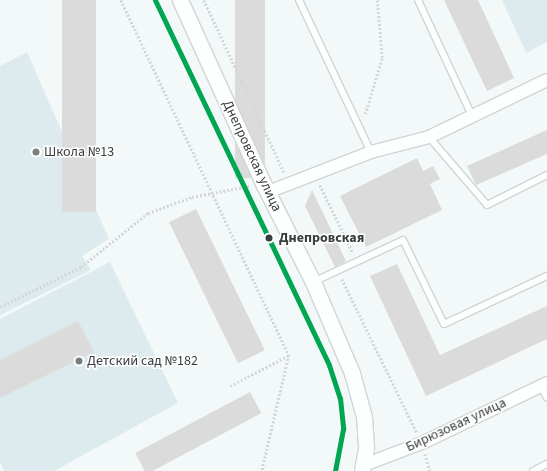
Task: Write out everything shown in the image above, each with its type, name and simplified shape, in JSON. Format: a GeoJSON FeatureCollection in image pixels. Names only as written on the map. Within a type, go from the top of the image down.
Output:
{"type":"FeatureCollection","features":[{"type":"Feature","properties":{"kind":"street","name":"Днепровская улица"},"geometry":{"type":"LineString","coordinates":[[180,0],[265,188],[313,282],[362,402],[365,433],[363,468]]}},
{"type":"Feature","properties":{"kind":"street"},"geometry":{"type":"LineString","coordinates":[[265,188],[289,183],[313,172],[371,152],[428,137],[547,80]]}},
{"type":"Feature","properties":{"kind":"street","name":"Бирюзовая улица"},"geometry":{"type":"LineString","coordinates":[[363,468],[422,442],[544,384]]}},
{"type":"Feature","properties":{"kind":"lane"},"geometry":{"type":"LineString","coordinates":[[299,0],[371,152]]}},
{"type":"Feature","properties":{"kind":"lane"},"geometry":{"type":"LineString","coordinates":[[418,0],[472,116]]}},
{"type":"Feature","properties":{"kind":"lane"},"geometry":{"type":"LineString","coordinates":[[428,137],[487,205],[547,175]]}},
{"type":"Feature","properties":{"kind":"lane"},"geometry":{"type":"LineString","coordinates":[[313,282],[403,240],[444,324],[547,276]]}},
{"type":"Feature","properties":{"kind":"lane"},"geometry":{"type":"LineString","coordinates":[[544,384],[547,398]]}},
{"type":"Feature","properties":{"kind":"lane"},"geometry":{"type":"LineString","coordinates":[[533,471],[547,464]]}},
{"type":"Feature","properties":{"kind":"path"},"geometry":{"type":"LineString","coordinates":[[121,0],[215,195],[289,355],[262,471]]}},
{"type":"Feature","properties":{"kind":"path"},"geometry":{"type":"LineString","coordinates":[[204,0],[289,183]]}},
{"type":"Feature","properties":{"kind":"path"},"geometry":{"type":"LineString","coordinates":[[366,121],[364,113],[382,58],[377,0]]}},
{"type":"Feature","properties":{"kind":"path"},"geometry":{"type":"LineString","coordinates":[[313,172],[358,262]]}},
{"type":"Feature","properties":{"kind":"path"},"geometry":{"type":"LineString","coordinates":[[0,307],[81,267],[148,213],[192,197],[265,188]]}},
{"type":"Feature","properties":{"kind":"path"},"geometry":{"type":"LineString","coordinates":[[339,271],[422,442]]}},
{"type":"Feature","properties":{"kind":"path"},"geometry":{"type":"LineString","coordinates":[[230,386],[289,355]]}},
{"type":"Feature","properties":{"kind":"shaded area"},"geometry":{"type":"Polygon","coordinates":[[[502,0],[547,0],[547,42],[526,53],[502,0]]]}},
{"type":"Feature","properties":{"kind":"shaded area","name":"Школа №13"},"geometry":{"type":"Polygon","coordinates":[[[27,52],[109,239],[82,256],[91,270],[0,315],[0,66],[27,52]]]}},
{"type":"Feature","properties":{"kind":"shaded area","name":"Детский сад №182"},"geometry":{"type":"Polygon","coordinates":[[[110,262],[178,403],[54,471],[4,471],[0,463],[0,319],[110,262]]]}},
{"type":"Feature","properties":{"kind":"building"},"geometry":{"type":"Polygon","coordinates":[[[62,0],[96,0],[96,212],[62,212],[62,0]]]}},
{"type":"Feature","properties":{"kind":"building"},"geometry":{"type":"Polygon","coordinates":[[[235,0],[265,0],[265,178],[235,178],[235,0]]]}},
{"type":"Feature","properties":{"kind":"building"},"geometry":{"type":"Polygon","coordinates":[[[444,0],[478,0],[514,78],[487,91],[444,0]]]}},
{"type":"Feature","properties":{"kind":"building"},"geometry":{"type":"Polygon","coordinates":[[[547,130],[547,154],[476,185],[467,166],[547,130]]]}},
{"type":"Feature","properties":{"kind":"building"},"geometry":{"type":"Polygon","coordinates":[[[417,158],[423,171],[433,166],[440,179],[430,184],[442,210],[366,247],[340,196],[417,158]]]}},
{"type":"Feature","properties":{"kind":"building"},"geometry":{"type":"Polygon","coordinates":[[[312,190],[346,261],[335,267],[305,206],[312,190]]]}},
{"type":"Feature","properties":{"kind":"building"},"geometry":{"type":"Polygon","coordinates":[[[196,209],[265,350],[238,363],[169,222],[196,209]]]}},
{"type":"Feature","properties":{"kind":"building"},"geometry":{"type":"Polygon","coordinates":[[[397,264],[440,355],[547,306],[547,339],[426,396],[370,276],[397,264]]]}},
{"type":"Feature","properties":{"kind":"building"},"geometry":{"type":"Polygon","coordinates":[[[78,321],[94,352],[0,398],[0,360],[78,321]]]}},
{"type":"Feature","properties":{"kind":"building"},"geometry":{"type":"Polygon","coordinates":[[[250,392],[261,413],[153,471],[145,471],[135,453],[250,392]]]}},
{"type":"Feature","properties":{"kind":"transit line"},"geometry":{"type":"LineString","coordinates":[[155,0],[329,365],[340,398],[343,429],[335,471]]}},
{"type":"Feature","properties":{"kind":"place","name":"Школа №13"},"geometry":{"type":"Point","coordinates":[36,152]}},
{"type":"Feature","properties":{"kind":"place","name":"Днепровская"},"geometry":{"type":"Point","coordinates":[269,238]}},
{"type":"Feature","properties":{"kind":"place","name":"Детский сад №182"},"geometry":{"type":"Point","coordinates":[79,361]}}]}
